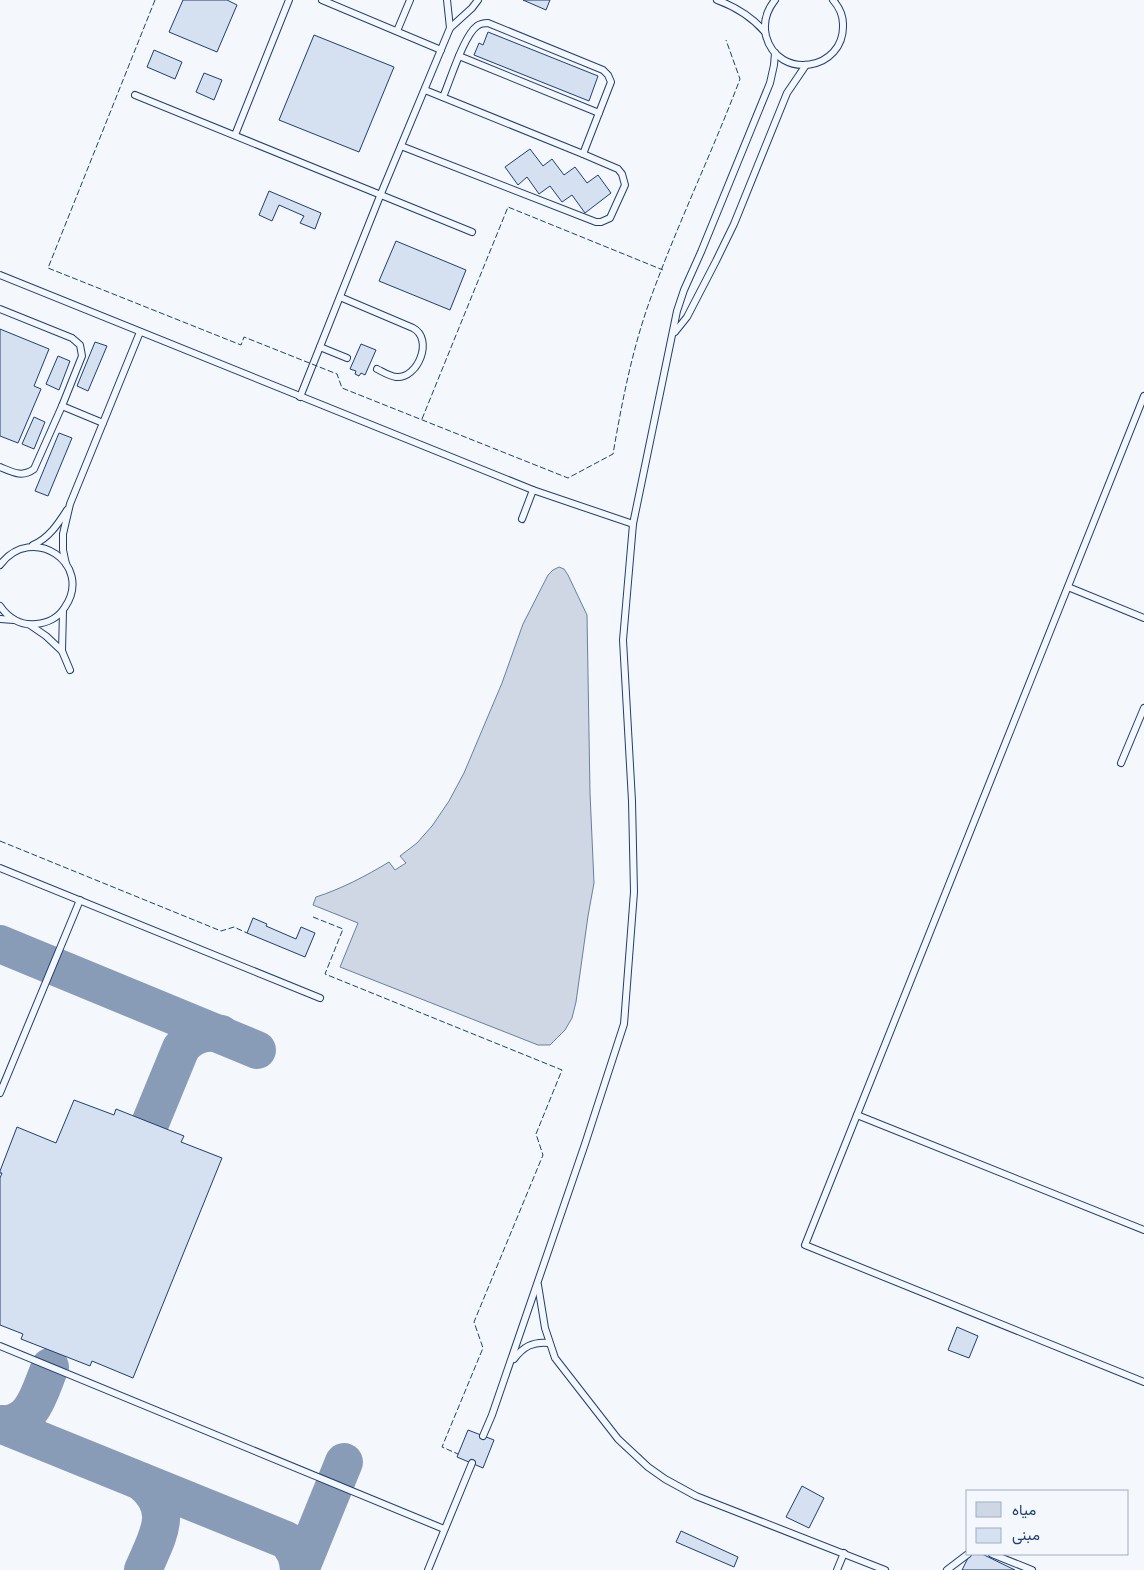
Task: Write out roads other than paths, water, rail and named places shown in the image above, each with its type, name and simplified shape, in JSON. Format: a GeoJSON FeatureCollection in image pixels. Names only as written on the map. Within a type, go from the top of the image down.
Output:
{"type":"FeatureCollection","features":[{"type":"Feature","properties":{"kind":"lane"},"geometry":{"type":"LineString","coordinates":[[235,135],[289,0]]}},
{"type":"Feature","properties":{"kind":"lane"},"geometry":{"type":"LineString","coordinates":[[322,0],[441,50]]}},
{"type":"Feature","properties":{"kind":"lane"},"geometry":{"type":"LineString","coordinates":[[343,8],[346,0]]}},
{"type":"Feature","properties":{"kind":"lane"},"geometry":{"type":"LineString","coordinates":[[397,31],[410,0]]}},
{"type":"Feature","properties":{"kind":"lane"},"geometry":{"type":"LineString","coordinates":[[447,0],[450,28]]}},
{"type":"Feature","properties":{"kind":"lane"},"geometry":{"type":"LineString","coordinates":[[300,397],[380,196],[450,28],[478,0]]}},
{"type":"Feature","properties":{"kind":"lane"},"geometry":{"type":"LineString","coordinates":[[717,0],[742,12],[765,32]]}},
{"type":"Feature","properties":{"kind":"lane"},"geometry":{"type":"LineString","coordinates":[[775,0],[766,16],[765,32],[767,39],[775,53],[789,63],[806,66],[829,56],[840,44],[843,19],[836,1]]}},
{"type":"Feature","properties":{"kind":"lane"},"geometry":{"type":"LineString","coordinates":[[443,97],[459,56],[472,31],[480,24],[488,23],[603,70],[608,75],[611,82],[583,154]]}},
{"type":"Feature","properties":{"kind":"lane"},"geometry":{"type":"LineString","coordinates":[[483,1436],[510,1364],[624,1024],[634,892],[632,801],[623,640],[633,524],[678,311],[686,284],[701,252],[770,83],[775,53]]}},
{"type":"Feature","properties":{"kind":"lane"},"geometry":{"type":"LineString","coordinates":[[459,56],[599,113]]}},
{"type":"Feature","properties":{"kind":"lane"},"geometry":{"type":"LineString","coordinates":[[674,333],[687,317],[716,261],[734,224],[787,93],[806,66]]}},
{"type":"Feature","properties":{"kind":"lane"},"geometry":{"type":"LineString","coordinates":[[402,146],[592,221],[601,222],[610,218],[626,184],[618,169],[425,90]]}},
{"type":"Feature","properties":{"kind":"lane"},"geometry":{"type":"LineString","coordinates":[[134,95],[472,232]]}},
{"type":"Feature","properties":{"kind":"lane"},"geometry":{"type":"LineString","coordinates":[[0,275],[533,490],[633,524]]}},
{"type":"Feature","properties":{"kind":"lane"},"geometry":{"type":"LineString","coordinates":[[340,297],[413,328],[421,334],[424,344],[416,366],[410,373],[397,377],[377,369]]}},
{"type":"Feature","properties":{"kind":"lane"},"geometry":{"type":"LineString","coordinates":[[0,309],[72,338],[80,345],[82,356],[34,469],[26,474],[19,474],[0,467]]}},
{"type":"Feature","properties":{"kind":"lane"},"geometry":{"type":"LineString","coordinates":[[28,624],[44,623],[51,620],[63,611],[72,593],[70,573],[63,550],[63,534],[70,504],[140,332]]}},
{"type":"Feature","properties":{"kind":"lane"},"geometry":{"type":"LineString","coordinates":[[320,347],[347,358]]}},
{"type":"Feature","properties":{"kind":"lane"},"geometry":{"type":"LineString","coordinates":[[1144,396],[805,1244],[1144,1382]]}},
{"type":"Feature","properties":{"kind":"lane"},"geometry":{"type":"LineString","coordinates":[[62,406],[103,423]]}},
{"type":"Feature","properties":{"kind":"lane"},"geometry":{"type":"LineString","coordinates":[[522,520],[533,490]]}},
{"type":"Feature","properties":{"kind":"lane"},"geometry":{"type":"LineString","coordinates":[[0,565],[12,553],[41,541],[56,526],[70,504]]}},
{"type":"Feature","properties":{"kind":"lane"},"geometry":{"type":"LineString","coordinates":[[28,546],[37,546],[54,552],[66,564]]}},
{"type":"Feature","properties":{"kind":"lane"},"geometry":{"type":"LineString","coordinates":[[1068,587],[1144,618]]}},
{"type":"Feature","properties":{"kind":"lane"},"geometry":{"type":"LineString","coordinates":[[0,606],[14,620]]}},
{"type":"Feature","properties":{"kind":"lane"},"geometry":{"type":"LineString","coordinates":[[62,651],[63,611]]}},
{"type":"Feature","properties":{"kind":"lane"},"geometry":{"type":"LineString","coordinates":[[0,618],[28,624],[46,636],[62,651],[70,670]]}},
{"type":"Feature","properties":{"kind":"lane"},"geometry":{"type":"LineString","coordinates":[[1121,762],[1144,708]]}},
{"type":"Feature","properties":{"kind":"lane"},"geometry":{"type":"LineString","coordinates":[[0,868],[320,998]]}},
{"type":"Feature","properties":{"kind":"lane"},"geometry":{"type":"LineString","coordinates":[[0,1094],[80,900]]}},
{"type":"Feature","properties":{"kind":"lane"},"geometry":{"type":"LineString","coordinates":[[856,1115],[1144,1230]]}},
{"type":"Feature","properties":{"kind":"lane"},"geometry":{"type":"LineString","coordinates":[[538,1282],[541,1313],[555,1358],[618,1439],[648,1467],[666,1480],[696,1496],[885,1570]]}},
{"type":"Feature","properties":{"kind":"lane"},"geometry":{"type":"LineString","coordinates":[[510,1364],[528,1345],[542,1342],[549,1343]]}},
{"type":"Feature","properties":{"kind":"lane"},"geometry":{"type":"LineString","coordinates":[[0,1346],[444,1529]]}},
{"type":"Feature","properties":{"kind":"lane"},"geometry":{"type":"LineString","coordinates":[[428,1570],[472,1463]]}},
{"type":"Feature","properties":{"kind":"lane"},"geometry":{"type":"LineString","coordinates":[[837,1570],[844,1553]]}},
{"type":"Feature","properties":{"kind":"lane"},"geometry":{"type":"LineString","coordinates":[[947,1570],[967,1555]]}},
{"type":"Feature","properties":{"kind":"lane"},"geometry":{"type":"LineString","coordinates":[[994,1555],[1032,1570]]}},
{"type":"Feature","properties":{"kind":"water"},"geometry":{"type":"Polygon","coordinates":[[[559,567],[564,569],[568,575],[587,615],[590,793],[594,883],[572,1018],[565,1030],[550,1045],[538,1045],[340,967],[358,923],[313,905],[316,897],[353,882],[389,862],[395,870],[406,863],[400,856],[417,843],[432,826],[449,801],[464,773],[502,683],[523,624],[548,575],[559,567]]]}}]}
